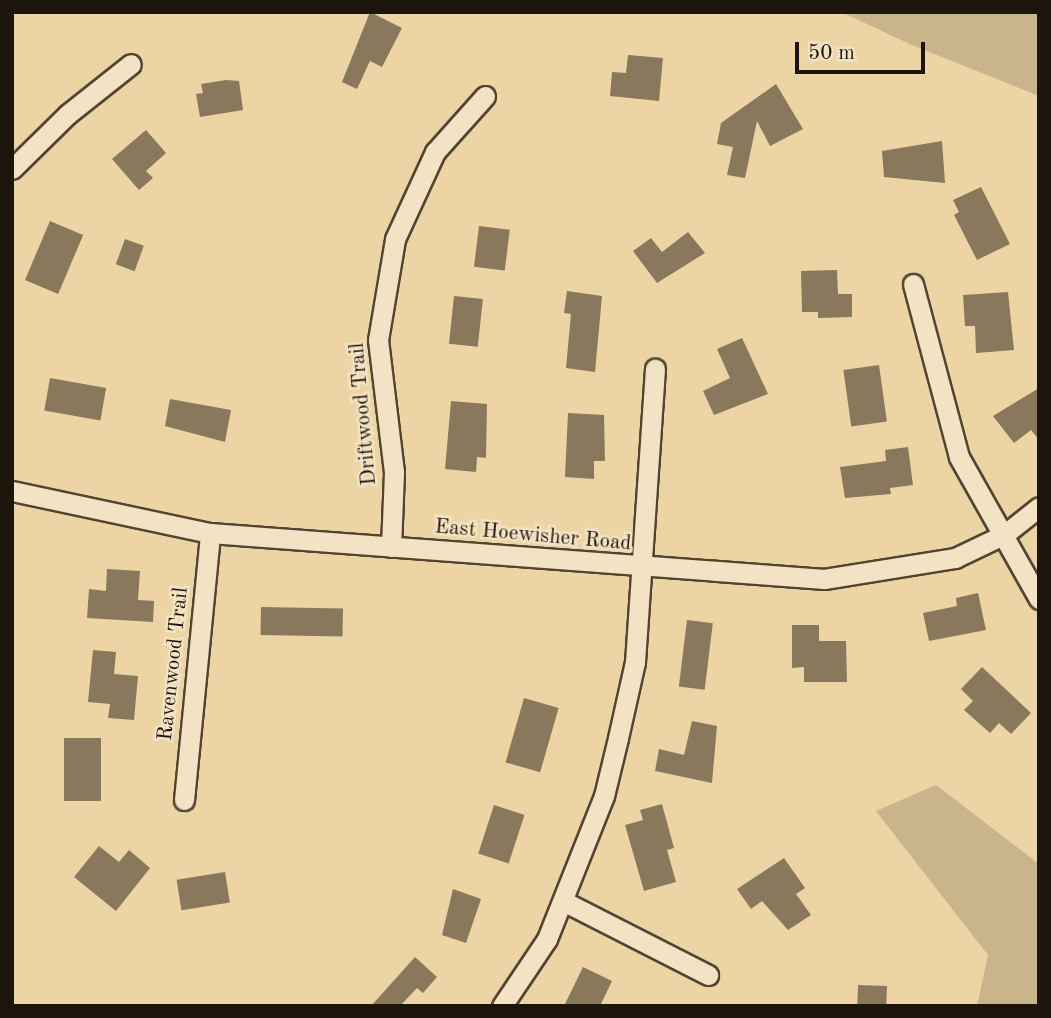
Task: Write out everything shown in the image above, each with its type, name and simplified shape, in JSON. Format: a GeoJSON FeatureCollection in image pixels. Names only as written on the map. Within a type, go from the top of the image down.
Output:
{"type":"FeatureCollection","features":[{"type":"Feature","properties":{"kind":"street"},"geometry":{"type":"LineString","coordinates":[[12,169],[68,114],[131,64]]}},
{"type":"Feature","properties":{"kind":"street","name":"Driftwood Trail"},"geometry":{"type":"LineString","coordinates":[[391,547],[394,472],[378,340],[395,239],[435,152],[485,96]]}},
{"type":"Feature","properties":{"kind":"street"},"geometry":{"type":"LineString","coordinates":[[913,284],[959,457],[1005,534],[1039,599]]}},
{"type":"Feature","properties":{"kind":"street"},"geometry":{"type":"LineString","coordinates":[[502,1006],[547,939],[604,796],[618,738],[635,662],[655,369]]}},
{"type":"Feature","properties":{"kind":"street","name":"East Hoewisher Road"},"geometry":{"type":"LineString","coordinates":[[12,491],[210,533],[824,579],[944,561],[1005,534],[1039,507]]}},
{"type":"Feature","properties":{"kind":"street","name":"Ravenwood Trail"},"geometry":{"type":"LineString","coordinates":[[184,800],[210,533]]}},
{"type":"Feature","properties":{"kind":"street"},"geometry":{"type":"LineString","coordinates":[[563,901],[708,975]]}},
{"type":"Feature","properties":{"kind":"shaded area"},"geometry":{"type":"Polygon","coordinates":[[[841,12],[1039,12],[1039,96],[912,45],[841,12]]]}},
{"type":"Feature","properties":{"kind":"shaded area"},"geometry":{"type":"Polygon","coordinates":[[[936,785],[1039,864],[1039,1006],[977,1006],[988,955],[876,811],[936,785]]]}},
{"type":"Feature","properties":{"kind":"building"},"geometry":{"type":"Polygon","coordinates":[[[370,12],[402,28],[382,67],[370,61],[357,89],[342,82],[370,12]]]}},
{"type":"Feature","properties":{"kind":"building"},"geometry":{"type":"Polygon","coordinates":[[[628,55],[663,58],[659,101],[610,96],[612,72],[626,73],[628,55]]]}},
{"type":"Feature","properties":{"kind":"building"},"geometry":{"type":"Polygon","coordinates":[[[239,81],[243,110],[200,117],[196,94],[203,93],[201,84],[239,81]]]}},
{"type":"Feature","properties":{"kind":"building"},"geometry":{"type":"Polygon","coordinates":[[[776,84],[803,129],[770,146],[757,121],[745,178],[727,175],[733,147],[717,144],[721,123],[776,84]]]}},
{"type":"Feature","properties":{"kind":"building"},"geometry":{"type":"Polygon","coordinates":[[[146,130],[166,153],[146,171],[153,178],[139,190],[112,159],[146,130]]]}},
{"type":"Feature","properties":{"kind":"building"},"geometry":{"type":"Polygon","coordinates":[[[942,141],[945,183],[884,177],[882,151],[942,141]]]}},
{"type":"Feature","properties":{"kind":"building"},"geometry":{"type":"Polygon","coordinates":[[[981,187],[1010,244],[977,260],[954,215],[959,212],[953,200],[981,187]]]}},
{"type":"Feature","properties":{"kind":"building"},"geometry":{"type":"Polygon","coordinates":[[[50,221],[83,235],[58,294],[25,280],[50,221]]]}},
{"type":"Feature","properties":{"kind":"building"},"geometry":{"type":"Polygon","coordinates":[[[479,226],[510,230],[505,270],[474,267],[479,226]]]}},
{"type":"Feature","properties":{"kind":"building"},"geometry":{"type":"Polygon","coordinates":[[[688,232],[705,253],[657,283],[633,251],[651,238],[662,252],[688,232]]]}},
{"type":"Feature","properties":{"kind":"building"},"geometry":{"type":"Polygon","coordinates":[[[125,239],[144,246],[135,271],[116,264],[125,239]]]}},
{"type":"Feature","properties":{"kind":"building"},"geometry":{"type":"Polygon","coordinates":[[[837,270],[838,294],[852,294],[852,317],[818,318],[818,312],[802,312],[801,271],[837,270]]]}},
{"type":"Feature","properties":{"kind":"building"},"geometry":{"type":"Polygon","coordinates":[[[567,291],[602,296],[595,372],[566,368],[571,314],[564,313],[567,291]]]}},
{"type":"Feature","properties":{"kind":"building"},"geometry":{"type":"Polygon","coordinates":[[[1008,292],[1014,350],[976,353],[975,326],[965,326],[963,295],[1008,292]]]}},
{"type":"Feature","properties":{"kind":"building"},"geometry":{"type":"Polygon","coordinates":[[[454,296],[483,299],[478,347],[449,344],[454,296]]]}},
{"type":"Feature","properties":{"kind":"building"},"geometry":{"type":"Polygon","coordinates":[[[742,338],[768,394],[714,415],[703,391],[730,378],[717,349],[742,338]]]}},
{"type":"Feature","properties":{"kind":"building"},"geometry":{"type":"Polygon","coordinates":[[[879,365],[887,421],[851,426],[843,370],[879,365]]]}},
{"type":"Feature","properties":{"kind":"building"},"geometry":{"type":"Polygon","coordinates":[[[50,378],[106,388],[100,420],[44,410],[50,378]]]}},
{"type":"Feature","properties":{"kind":"building"},"geometry":{"type":"Polygon","coordinates":[[[1039,388],[1039,440],[1031,430],[1014,443],[993,416],[1039,388]]]}},
{"type":"Feature","properties":{"kind":"building"},"geometry":{"type":"Polygon","coordinates":[[[170,399],[231,410],[225,442],[165,426],[170,399]]]}},
{"type":"Feature","properties":{"kind":"building"},"geometry":{"type":"Polygon","coordinates":[[[451,401],[487,404],[486,458],[477,457],[476,472],[445,469],[451,401]]]}},
{"type":"Feature","properties":{"kind":"building"},"geometry":{"type":"Polygon","coordinates":[[[568,413],[604,415],[605,461],[594,461],[594,479],[565,477],[568,413]]]}},
{"type":"Feature","properties":{"kind":"building"},"geometry":{"type":"Polygon","coordinates":[[[908,447],[913,485],[890,488],[891,494],[845,498],[840,467],[886,461],[885,450],[908,447]]]}},
{"type":"Feature","properties":{"kind":"building"},"geometry":{"type":"Polygon","coordinates":[[[107,569],[140,571],[138,600],[154,601],[153,622],[87,618],[89,589],[106,591],[107,569]]]}},
{"type":"Feature","properties":{"kind":"building"},"geometry":{"type":"Polygon","coordinates":[[[978,593],[986,630],[929,641],[923,613],[957,606],[956,598],[978,593]]]}},
{"type":"Feature","properties":{"kind":"building"},"geometry":{"type":"Polygon","coordinates":[[[261,607],[343,608],[342,636],[261,635],[261,607]]]}},
{"type":"Feature","properties":{"kind":"building"},"geometry":{"type":"Polygon","coordinates":[[[687,620],[713,623],[705,690],[679,687],[687,620]]]}},
{"type":"Feature","properties":{"kind":"building"},"geometry":{"type":"Polygon","coordinates":[[[792,625],[819,625],[819,641],[846,641],[847,682],[804,682],[804,667],[792,668],[792,625]]]}},
{"type":"Feature","properties":{"kind":"building"},"geometry":{"type":"Polygon","coordinates":[[[93,650],[116,652],[114,674],[138,676],[134,720],[108,718],[110,704],[88,702],[93,650]]]}},
{"type":"Feature","properties":{"kind":"building"},"geometry":{"type":"Polygon","coordinates":[[[982,667],[1031,713],[1011,734],[999,723],[990,733],[964,710],[973,701],[961,689],[982,667]]]}},
{"type":"Feature","properties":{"kind":"building"},"geometry":{"type":"Polygon","coordinates":[[[524,698],[559,708],[540,772],[506,762],[524,698]]]}},
{"type":"Feature","properties":{"kind":"building"},"geometry":{"type":"Polygon","coordinates":[[[692,721],[717,726],[712,783],[655,771],[659,749],[684,755],[692,721]]]}},
{"type":"Feature","properties":{"kind":"building"},"geometry":{"type":"Polygon","coordinates":[[[64,738],[101,738],[101,801],[64,801],[64,738]]]}},
{"type":"Feature","properties":{"kind":"building"},"geometry":{"type":"Polygon","coordinates":[[[662,804],[674,848],[667,850],[676,882],[644,891],[625,825],[643,820],[640,810],[662,804]]]}},
{"type":"Feature","properties":{"kind":"building"},"geometry":{"type":"Polygon","coordinates":[[[494,805],[524,815],[509,863],[478,854],[494,805]]]}},
{"type":"Feature","properties":{"kind":"building"},"geometry":{"type":"Polygon","coordinates":[[[99,846],[119,862],[129,850],[150,868],[116,911],[74,877],[99,846]]]}},
{"type":"Feature","properties":{"kind":"building"},"geometry":{"type":"Polygon","coordinates":[[[784,858],[805,888],[796,894],[811,915],[788,930],[762,901],[751,909],[737,889],[784,858]]]}},
{"type":"Feature","properties":{"kind":"building"},"geometry":{"type":"Polygon","coordinates":[[[225,872],[230,903],[181,910],[177,880],[225,872]]]}},
{"type":"Feature","properties":{"kind":"building"},"geometry":{"type":"Polygon","coordinates":[[[453,889],[481,899],[466,943],[442,935],[453,889]]]}},
{"type":"Feature","properties":{"kind":"building"},"geometry":{"type":"Polygon","coordinates":[[[415,957],[437,977],[423,993],[417,988],[400,1006],[371,1006],[415,957]]]}},
{"type":"Feature","properties":{"kind":"building"},"geometry":{"type":"Polygon","coordinates":[[[583,967],[612,981],[600,1006],[564,1006],[583,967]]]}},
{"type":"Feature","properties":{"kind":"building"},"geometry":{"type":"Polygon","coordinates":[[[858,985],[887,986],[886,1006],[857,1006],[858,985]]]}}]}
